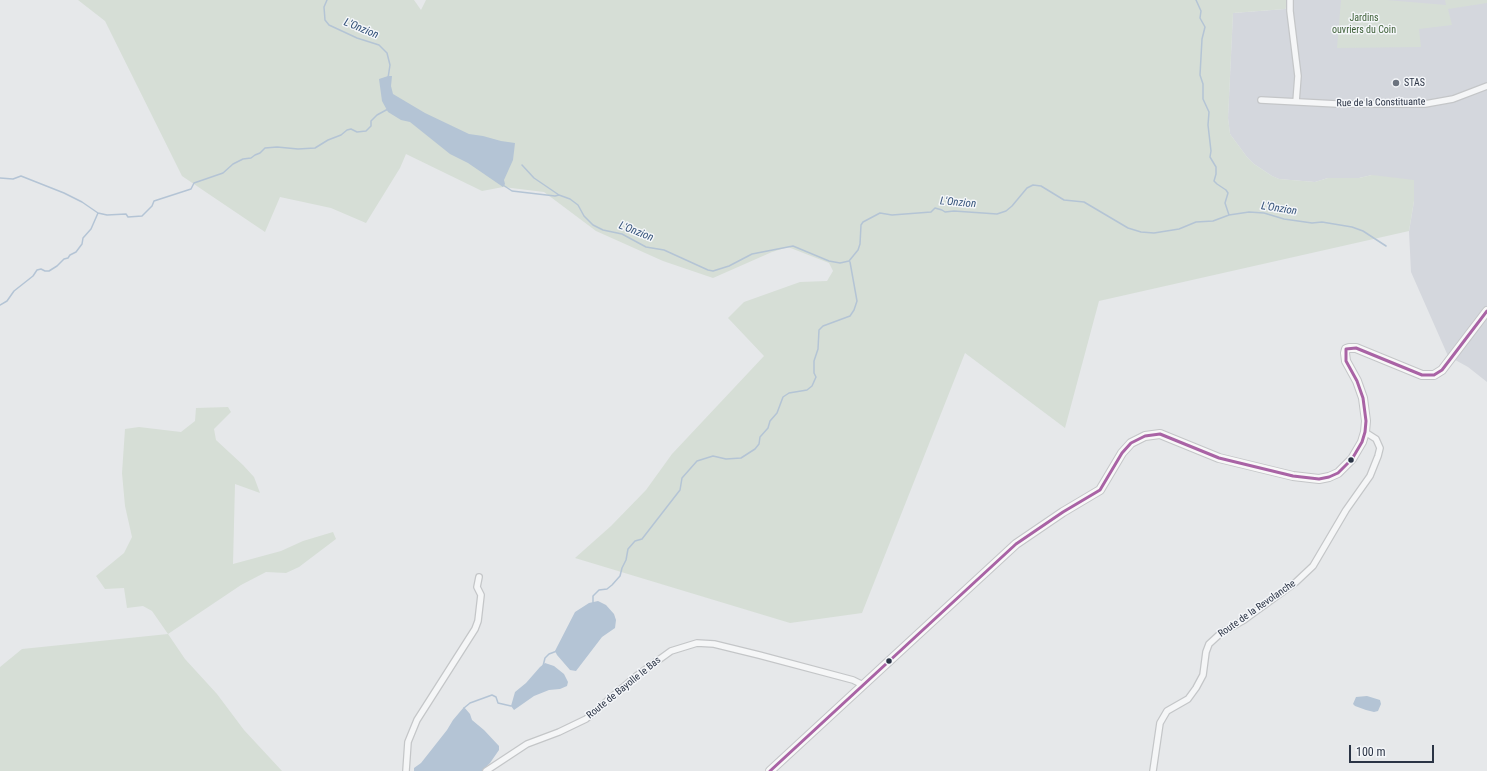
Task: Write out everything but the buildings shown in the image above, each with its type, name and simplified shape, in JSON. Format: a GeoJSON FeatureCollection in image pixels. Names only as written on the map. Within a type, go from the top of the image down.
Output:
{"type":"FeatureCollection","features":[{"type":"Feature","properties":{"kind":"main road"},"geometry":{"type":"LineString","coordinates":[[770,771],[1016,544],[1063,512],[1100,490],[1122,453],[1131,443],[1145,436],[1160,434],[1219,458],[1293,476],[1320,479],[1329,477],[1338,473],[1357,452],[1365,432],[1366,421],[1363,398],[1357,381],[1346,361],[1346,350],[1349,348],[1356,348],[1422,375],[1428,376],[1442,370],[1456,354],[1487,312]]}},
{"type":"Feature","properties":{"kind":"street"},"geometry":{"type":"LineString","coordinates":[[1290,0],[1298,76],[1296,102]]}},
{"type":"Feature","properties":{"kind":"street","name":"Rue de la Constituante"},"geometry":{"type":"LineString","coordinates":[[1261,100],[1337,104],[1425,104],[1453,99],[1487,86]]}},
{"type":"Feature","properties":{"kind":"street","name":"Route de la Revolanche"},"geometry":{"type":"LineString","coordinates":[[1152,771],[1160,723],[1166,711],[1188,699],[1196,688],[1203,675],[1206,652],[1209,644],[1221,633],[1244,620],[1296,582],[1313,566],[1346,510],[1370,476],[1380,448],[1376,439],[1365,432]]}},
{"type":"Feature","properties":{"kind":"street"},"geometry":{"type":"LineString","coordinates":[[406,771],[408,742],[417,720],[475,629],[478,621],[482,595],[477,587],[479,577]]}},
{"type":"Feature","properties":{"kind":"street","name":"Route de Bayolle le Bas"},"geometry":{"type":"LineString","coordinates":[[486,771],[527,744],[559,732],[586,719],[635,677],[672,651],[697,643],[714,644],[752,653],[853,680],[863,685]]}},
{"type":"Feature","properties":{"kind":"shaded area"},"geometry":{"type":"Polygon","coordinates":[[[1290,0],[1487,0],[1487,382],[1468,367],[1448,356],[1411,272],[1409,231],[1414,201],[1372,175],[1359,178],[1328,178],[1315,182],[1279,179],[1254,164],[1230,134],[1228,118],[1233,13],[1285,9],[1290,0]]]}},
{"type":"Feature","properties":{"kind":"green space"},"geometry":{"type":"Polygon","coordinates":[[[78,0],[414,0],[421,10],[426,0],[1290,0],[1285,9],[1233,13],[1228,118],[1230,134],[1254,164],[1279,179],[1315,182],[1328,178],[1359,178],[1372,175],[1414,180],[1414,201],[1409,231],[1099,301],[1065,428],[965,353],[862,613],[790,623],[575,558],[611,526],[646,490],[672,454],[764,356],[728,318],[744,302],[800,282],[827,281],[833,271],[829,263],[788,247],[772,252],[713,278],[663,261],[596,231],[544,192],[503,187],[482,191],[406,154],[400,168],[366,223],[331,208],[280,197],[265,232],[182,176],[105,21],[78,0]]]}},
{"type":"Feature","properties":{"kind":"green space","name":"Jardins ouvriers du Coin"},"geometry":{"type":"Polygon","coordinates":[[[1341,0],[1386,0],[1446,5],[1445,0],[1487,0],[1487,3],[1448,9],[1452,25],[1419,29],[1421,47],[1337,48],[1341,0]]]}},
{"type":"Feature","properties":{"kind":"green space"},"geometry":{"type":"Polygon","coordinates":[[[228,407],[231,412],[214,429],[216,440],[254,477],[260,493],[235,484],[233,564],[281,551],[303,541],[333,532],[336,539],[299,567],[286,573],[266,572],[241,585],[168,634],[152,611],[143,606],[127,608],[124,588],[105,589],[96,576],[124,553],[132,537],[125,506],[122,473],[125,429],[139,427],[181,432],[195,421],[196,408],[228,407]]]}},
{"type":"Feature","properties":{"kind":"green space"},"geometry":{"type":"Polygon","coordinates":[[[168,634],[185,659],[217,694],[244,730],[282,771],[0,771],[0,667],[22,649],[168,634]]]}},
{"type":"Feature","properties":{"kind":"water"},"geometry":{"type":"Polygon","coordinates":[[[392,76],[391,86],[393,94],[425,113],[469,134],[515,143],[513,160],[504,180],[505,184],[503,187],[468,163],[450,154],[410,122],[401,120],[388,112],[382,101],[379,79],[392,76]]]}},
{"type":"Feature","properties":{"kind":"water"},"geometry":{"type":"Polygon","coordinates":[[[598,601],[606,605],[614,614],[616,620],[615,628],[602,637],[576,671],[570,670],[555,651],[575,612],[589,603],[598,601]]]}},
{"type":"Feature","properties":{"kind":"water"},"geometry":{"type":"Polygon","coordinates":[[[545,663],[554,666],[564,674],[568,682],[567,686],[560,689],[549,690],[534,696],[514,710],[511,706],[515,692],[545,663]]]}},
{"type":"Feature","properties":{"kind":"water"},"geometry":{"type":"Polygon","coordinates":[[[1367,696],[1380,700],[1381,704],[1378,711],[1374,712],[1366,710],[1353,704],[1356,697],[1367,696]]]}},
{"type":"Feature","properties":{"kind":"water"},"geometry":{"type":"Polygon","coordinates":[[[464,707],[470,714],[472,720],[499,746],[499,750],[490,763],[482,771],[414,771],[414,768],[421,763],[464,707]]]}},
{"type":"Feature","properties":{"kind":"waterway","name":"L'Onzion"},"geometry":{"type":"LineString","coordinates":[[327,0],[324,7],[325,20],[329,25],[357,38],[379,45],[387,53],[390,65],[388,78]]}},
{"type":"Feature","properties":{"kind":"waterway"},"geometry":{"type":"LineString","coordinates":[[1196,0],[1201,11],[1200,18],[1205,27],[1202,39],[1200,75],[1203,84],[1203,99],[1209,112],[1208,125],[1211,151],[1210,157],[1216,167],[1214,181],[1228,193],[1225,203],[1229,215]]}},
{"type":"Feature","properties":{"kind":"waterway"},"geometry":{"type":"LineString","coordinates":[[0,178],[13,179],[21,176],[64,193],[82,202],[98,213],[107,215],[126,214],[128,217],[142,216],[152,206],[154,201],[191,189],[194,183],[223,173],[233,164],[243,159],[251,158],[265,148],[315,148],[328,140],[341,135],[347,130],[351,129],[357,132],[366,131],[371,126],[371,121],[377,115],[388,109]]}},
{"type":"Feature","properties":{"kind":"waterway","name":"L'Onzion"},"geometry":{"type":"LineString","coordinates":[[522,165],[534,178],[559,195],[570,199],[578,205],[584,216],[593,225],[603,230],[622,234],[646,247],[664,250],[713,271],[729,266],[752,254],[793,246],[829,261],[840,263],[849,261],[858,250],[860,244],[861,225],[863,222],[880,213],[892,215],[931,212],[935,208],[945,212],[954,211],[997,214],[1006,211],[1027,188],[1033,185],[1041,186],[1064,200],[1084,202],[1128,228],[1141,232],[1154,233],[1179,229],[1196,222],[1213,221],[1229,215],[1249,212],[1264,213],[1284,219],[1312,223],[1322,222],[1352,227],[1363,231],[1386,246]]}},
{"type":"Feature","properties":{"kind":"waterway","name":"L'Onzion"},"geometry":{"type":"LineString","coordinates":[[503,185],[512,191],[555,196],[559,195]]}},
{"type":"Feature","properties":{"kind":"waterway"},"geometry":{"type":"LineString","coordinates":[[0,305],[7,301],[14,291],[33,276],[37,270],[41,269],[49,271],[76,252],[82,244],[83,238],[91,229],[98,213]]}},
{"type":"Feature","properties":{"kind":"waterway"},"geometry":{"type":"LineString","coordinates":[[593,603],[593,596],[599,590],[607,589],[620,576],[626,560],[628,549],[635,541],[642,539],[680,490],[682,478],[697,461],[713,456],[726,459],[741,458],[755,449],[759,444],[760,437],[768,428],[770,421],[777,413],[783,397],[789,393],[807,390],[812,386],[816,377],[814,373],[814,361],[818,349],[819,330],[823,326],[850,316],[857,301],[850,262]]}},
{"type":"Feature","properties":{"kind":"waterway"},"geometry":{"type":"LineString","coordinates":[[543,666],[545,658],[549,654],[557,651]]}},
{"type":"Feature","properties":{"kind":"waterway"},"geometry":{"type":"LineString","coordinates":[[464,708],[470,703],[492,695],[496,697],[498,703],[511,706]]}},
{"type":"Feature","properties":{"kind":"transit line"},"geometry":{"type":"LineString","coordinates":[[770,771],[1016,544],[1063,512],[1100,490],[1122,453],[1131,443],[1145,436],[1160,434],[1219,458],[1293,476],[1319,479],[1329,477],[1338,473],[1352,459],[1362,442],[1365,432],[1366,421],[1363,398],[1357,381],[1346,361],[1346,349],[1356,348],[1422,375],[1434,375],[1442,370],[1487,311]]}},
{"type":"Feature","properties":{"kind":"place","name":"STAS"},"geometry":{"type":"Point","coordinates":[1396,83]}}]}
